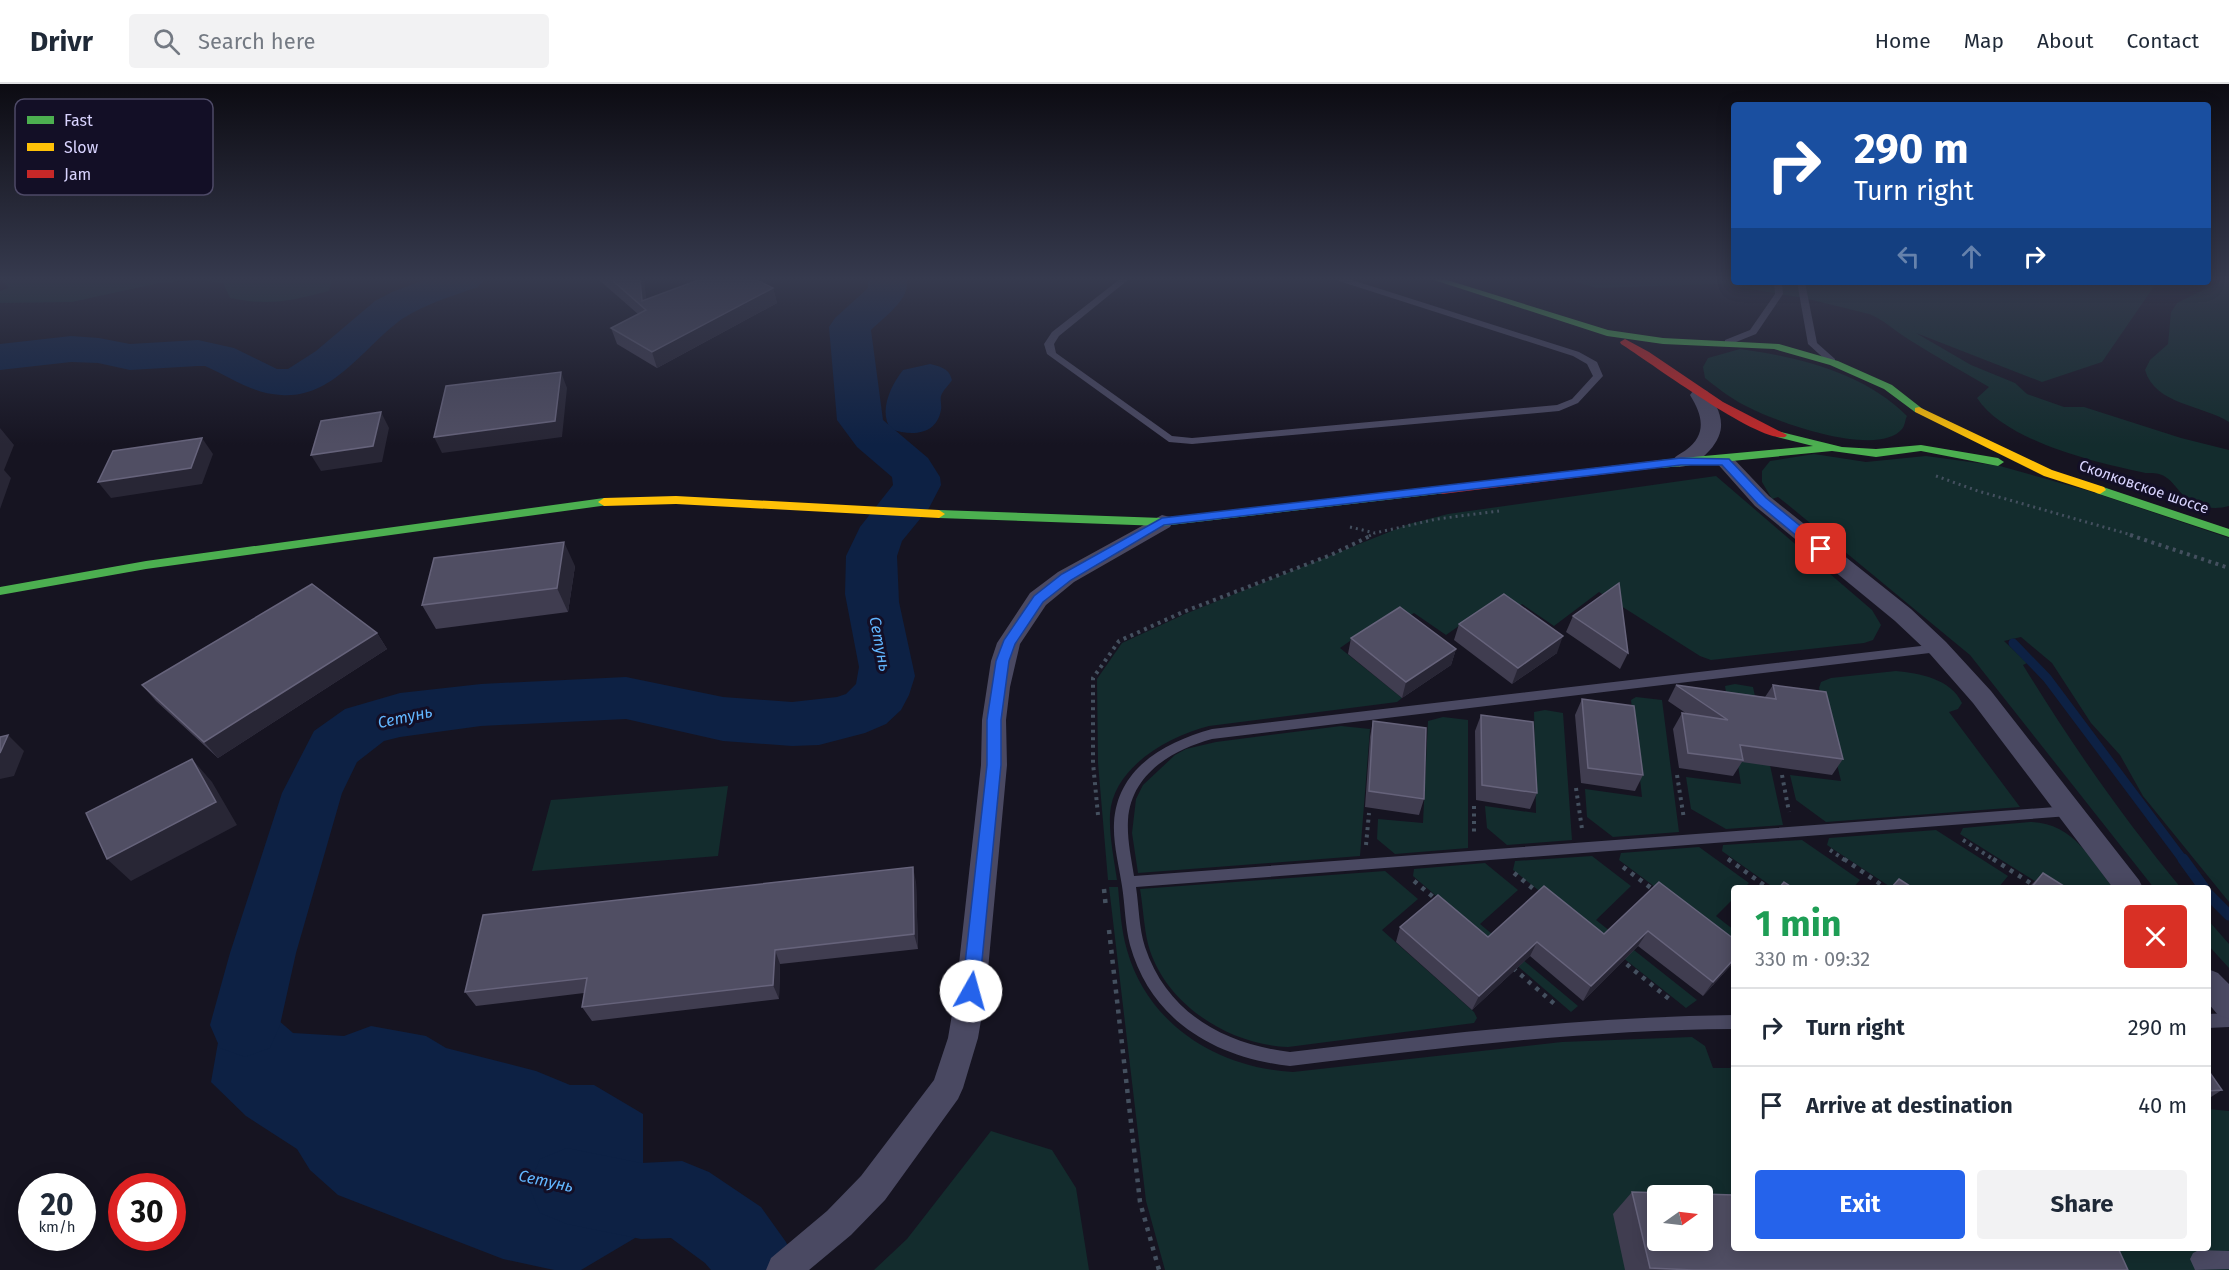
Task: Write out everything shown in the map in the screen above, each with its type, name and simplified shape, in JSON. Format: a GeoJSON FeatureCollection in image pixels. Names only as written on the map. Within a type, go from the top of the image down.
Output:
{"type":"FeatureCollection","features":[{"type":"Feature","properties":{"kind":"street"},"geometry":{"type":"LineString","coordinates":[[1610,334],[1650,355],[1696,391],[1745,420],[1806,442],[1831,448],[1875,453],[1894,452],[1918,438],[2048,472]]}},
{"type":"Feature","properties":{"kind":"street"},"geometry":{"type":"LineString","coordinates":[[1616,334],[1655,340],[1775,346],[1834,363],[1888,387],[1917,409],[1989,447],[2048,472]]}},
{"type":"Feature","properties":{"kind":"street"},"geometry":{"type":"LineString","coordinates":[[1681,462],[1695,453],[1708,439],[1713,427],[1710,413],[1696,391],[1686,363],[1694,352],[1710,344]]}},
{"type":"Feature","properties":{"kind":"street"},"geometry":{"type":"LineString","coordinates":[[1917,409],[1918,438]]}},
{"type":"Feature","properties":{"kind":"street"},"geometry":{"type":"LineString","coordinates":[[0,591],[146,565],[577,504],[622,500],[676,500],[826,507],[1029,519],[1162,522],[1681,462],[1725,461],[1790,450],[1831,448]]}},
{"type":"Feature","properties":{"kind":"street"},"geometry":{"type":"LineString","coordinates":[[1725,461],[1762,501],[1902,615],[1938,648],[1982,697],[2127,885]]}},
{"type":"Feature","properties":{"kind":"street","name":"Сколковское шоссе"},"geometry":{"type":"LineString","coordinates":[[2048,472],[2229,533]]}},
{"type":"Feature","properties":{"kind":"street"},"geometry":{"type":"LineString","coordinates":[[783,1270],[839,1223],[873,1188],[947,1088],[963,1038],[976,947],[994,765],[994,720],[1003,661],[1009,644],[1038,599],[1066,577],[1162,522]]}},
{"type":"Feature","properties":{"kind":"street"},"geometry":{"type":"LineString","coordinates":[[2211,985],[2229,1005]]}},
{"type":"Feature","properties":{"kind":"lane"},"geometry":{"type":"LineString","coordinates":[[1055,334],[1049,344],[1052,354],[1169,439],[1192,441],[1559,408],[1575,401],[1598,376],[1597,368],[1591,360],[1515,334]]}},
{"type":"Feature","properties":{"kind":"lane"},"geometry":{"type":"LineString","coordinates":[[1727,343],[1747,334]]}},
{"type":"Feature","properties":{"kind":"lane"},"geometry":{"type":"LineString","coordinates":[[1811,334],[1813,344],[1834,363]]}},
{"type":"Feature","properties":{"kind":"lane"},"geometry":{"type":"LineString","coordinates":[[1731,1022],[1678,1021],[1567,1027],[1290,1059],[1268,1058],[1229,1046],[1199,1030],[1159,992],[1147,971],[1138,946],[1122,834],[1121,814],[1126,796],[1134,781],[1156,758],[1181,743],[1196,738],[1350,717],[1938,648]]}},
{"type":"Feature","properties":{"kind":"lane"},"geometry":{"type":"LineString","coordinates":[[1128,882],[2069,811]]}},
{"type":"Feature","properties":{"kind":"lane"},"geometry":{"type":"LineString","coordinates":[[2211,1021],[2229,1020]]}},
{"type":"Feature","properties":{"kind":"lane"},"geometry":{"type":"LineString","coordinates":[[2204,1270],[2199,1259],[2229,1260]]}},
{"type":"Feature","properties":{"kind":"path"},"geometry":{"type":"LineString","coordinates":[[1930,475],[1972,487],[1978,492],[2148,540],[2229,568]]}},
{"type":"Feature","properties":{"kind":"path"},"geometry":{"type":"LineString","coordinates":[[1098,818],[1093,763],[1093,678],[1119,641],[1183,612],[1331,555],[1375,533]]}},
{"type":"Feature","properties":{"kind":"path"},"geometry":{"type":"LineString","coordinates":[[1677,775],[1694,839],[1763,885]]}},
{"type":"Feature","properties":{"kind":"path"},"geometry":{"type":"LineString","coordinates":[[1782,775],[1798,832],[1881,885]]}},
{"type":"Feature","properties":{"kind":"path"},"geometry":{"type":"LineString","coordinates":[[1576,788],[1591,847],[1661,896]]}},
{"type":"Feature","properties":{"kind":"path"},"geometry":{"type":"LineString","coordinates":[[1474,806],[1474,856]]}},
{"type":"Feature","properties":{"kind":"path"},"geometry":{"type":"LineString","coordinates":[[1365,864],[1369,813]]}},
{"type":"Feature","properties":{"kind":"path"},"geometry":{"type":"LineString","coordinates":[[1933,821],[2033,885]]}},
{"type":"Feature","properties":{"kind":"path"},"geometry":{"type":"LineString","coordinates":[[1491,855],[1545,898]]}},
{"type":"Feature","properties":{"kind":"path"},"geometry":{"type":"LineString","coordinates":[[1393,862],[1445,908]]}},
{"type":"Feature","properties":{"kind":"path"},"geometry":{"type":"LineString","coordinates":[[1103,884],[1140,1202],[1159,1270]]}},
{"type":"Feature","properties":{"kind":"path"},"geometry":{"type":"LineString","coordinates":[[1616,956],[1669,999]]}},
{"type":"Feature","properties":{"kind":"path"},"geometry":{"type":"LineString","coordinates":[[1506,961],[1558,1007]]}},
{"type":"Feature","properties":{"kind":"green space"},"geometry":{"type":"Polygon","coordinates":[[[1901,334],[1918,334],[1971,365],[2015,383],[2027,394],[2064,407],[2084,407],[2181,438],[2229,450],[2229,506],[2212,508],[2201,506],[2186,498],[2170,481],[2157,473],[2143,473],[2099,462],[2028,437],[2007,426],[1990,413],[1977,398],[1989,387],[1901,334]]]}},
{"type":"Feature","properties":{"kind":"green space"},"geometry":{"type":"Polygon","coordinates":[[[1919,334],[2121,334],[2102,362],[2042,382],[1919,334]]]}},
{"type":"Feature","properties":{"kind":"green space"},"geometry":{"type":"Polygon","coordinates":[[[2169,334],[2229,334],[2229,422],[2169,397],[2150,382],[2145,370],[2150,360],[2168,344],[2169,334]]]}},
{"type":"Feature","properties":{"kind":"green space"},"geometry":{"type":"Polygon","coordinates":[[[1740,349],[1807,362],[1851,378],[1890,401],[1907,416],[1904,426],[1890,437],[1872,440],[1851,439],[1805,429],[1752,409],[1733,399],[1705,378],[1703,367],[1708,358],[1740,349]]]}},
{"type":"Feature","properties":{"kind":"green space"},"geometry":{"type":"Polygon","coordinates":[[[1814,454],[1866,462],[1926,456],[2000,466],[2089,491],[2229,538],[2229,902],[2143,796],[2120,755],[2091,723],[2052,663],[2021,637],[2004,641],[2027,663],[2023,665],[2078,751],[2138,834],[2179,885],[2152,885],[1970,655],[1787,504],[1778,497],[1772,499],[1762,482],[1762,471],[1770,461],[1814,454]]]}},
{"type":"Feature","properties":{"kind":"green space"},"geometry":{"type":"Polygon","coordinates":[[[1716,476],[1872,610],[1881,625],[1873,640],[1864,643],[1711,660],[1700,656],[1599,592],[1554,626],[1522,604],[1510,613],[1493,602],[1446,635],[1414,613],[1402,620],[1390,613],[1340,648],[1402,698],[1397,702],[1209,726],[1177,737],[1161,746],[1132,768],[1113,797],[1110,822],[1117,880],[1108,880],[1098,763],[1097,679],[1122,643],[1185,614],[1409,524],[1448,514],[1716,476]]]}},
{"type":"Feature","properties":{"kind":"green space"},"geometry":{"type":"Polygon","coordinates":[[[1896,671],[1934,679],[1957,695],[1962,703],[1958,709],[1949,712],[2020,807],[1826,822],[1796,800],[1790,775],[1841,781],[1819,688],[1821,682],[1831,678],[1896,671]]]}},
{"type":"Feature","properties":{"kind":"green space"},"geometry":{"type":"Polygon","coordinates":[[[1735,684],[1753,687],[1783,825],[1726,829],[1691,809],[1686,777],[1741,784],[1725,686],[1735,684]]]}},
{"type":"Feature","properties":{"kind":"green space"},"geometry":{"type":"Polygon","coordinates":[[[1636,697],[1662,700],[1679,832],[1613,837],[1587,817],[1585,789],[1642,797],[1631,700],[1636,697]]]}},
{"type":"Feature","properties":{"kind":"green space"},"geometry":{"type":"Polygon","coordinates":[[[1545,710],[1563,713],[1572,840],[1507,845],[1487,828],[1485,806],[1536,813],[1534,712],[1545,710]]]}},
{"type":"Feature","properties":{"kind":"green space"},"geometry":{"type":"Polygon","coordinates":[[[1443,717],[1468,720],[1468,848],[1395,854],[1377,839],[1378,819],[1423,823],[1428,721],[1443,717]]]}},
{"type":"Feature","properties":{"kind":"green space"},"geometry":{"type":"Polygon","coordinates":[[[1341,726],[1370,729],[1360,856],[1138,873],[1132,833],[1136,799],[1143,785],[1175,755],[1186,749],[1216,742],[1341,726]]]}},
{"type":"Feature","properties":{"kind":"green space"},"geometry":{"type":"Polygon","coordinates":[[[728,786],[718,856],[532,871],[551,800],[728,786]]]}},
{"type":"Feature","properties":{"kind":"green space"},"geometry":{"type":"Polygon","coordinates":[[[2030,822],[2058,829],[2079,844],[2111,885],[2041,885],[1960,834],[1963,828],[2030,822]]]}},
{"type":"Feature","properties":{"kind":"green space"},"geometry":{"type":"Polygon","coordinates":[[[1936,830],[2008,876],[2000,885],[1887,885],[1827,845],[1829,838],[1936,830]]]}},
{"type":"Feature","properties":{"kind":"green space"},"geometry":{"type":"Polygon","coordinates":[[[1802,840],[1860,880],[1856,885],[1770,885],[1722,851],[1723,845],[1802,840]]]}},
{"type":"Feature","properties":{"kind":"green space"},"geometry":{"type":"Polygon","coordinates":[[[1699,847],[1749,883],[1731,885],[1731,901],[1716,916],[1731,928],[1731,944],[1619,860],[1621,853],[1699,847]]]}},
{"type":"Feature","properties":{"kind":"green space"},"geometry":{"type":"Polygon","coordinates":[[[1592,856],[1631,886],[1596,920],[1697,1000],[1686,1008],[1513,870],[1515,861],[1592,856]]]}},
{"type":"Feature","properties":{"kind":"green space"},"geometry":{"type":"Polygon","coordinates":[[[1485,863],[1518,890],[1480,924],[1578,1006],[1571,1012],[1413,876],[1414,869],[1485,863]]]}},
{"type":"Feature","properties":{"kind":"green space"},"geometry":{"type":"Polygon","coordinates":[[[1385,871],[1418,899],[1382,930],[1474,1012],[1477,1018],[1474,1023],[1288,1047],[1266,1044],[1222,1029],[1202,1017],[1184,1002],[1168,985],[1156,966],[1148,944],[1140,889],[1385,871]]]}},
{"type":"Feature","properties":{"kind":"green space"},"geometry":{"type":"Polygon","coordinates":[[[1109,887],[1118,887],[1122,927],[1127,950],[1137,977],[1151,1000],[1169,1021],[1190,1038],[1213,1051],[1238,1062],[1265,1069],[1293,1072],[1562,1042],[1692,1037],[1705,1046],[1713,1068],[1731,1068],[1731,1251],[2211,1251],[2211,1109],[2229,1111],[2229,1270],[1165,1270],[1146,1201],[1109,887]]]}},
{"type":"Feature","properties":{"kind":"green space"},"geometry":{"type":"Polygon","coordinates":[[[2211,923],[2229,944],[2229,968],[2211,948],[2211,923]]]}},
{"type":"Feature","properties":{"kind":"green space"},"geometry":{"type":"Polygon","coordinates":[[[991,1131],[1052,1150],[1076,1188],[1089,1270],[874,1270],[907,1239],[991,1131]]]}},
{"type":"Feature","properties":{"kind":"water"},"geometry":{"type":"Polygon","coordinates":[[[930,364],[947,370],[952,380],[941,396],[938,419],[934,425],[922,432],[907,433],[891,429],[887,422],[886,407],[894,383],[903,370],[930,364]]]}},
{"type":"Feature","properties":{"kind":"water"},"geometry":{"type":"Polygon","coordinates":[[[242,950],[283,953],[272,999],[278,1020],[293,1033],[344,1036],[371,1026],[426,1036],[446,1048],[536,1071],[570,1085],[594,1085],[643,1114],[643,1189],[635,1238],[581,1270],[554,1270],[503,1259],[338,1195],[310,1170],[297,1149],[246,1116],[211,1082],[219,1037],[242,950]]]}},
{"type":"Feature","properties":{"kind":"building"},"geometry":{"type":"Polygon","coordinates":[[[622,334],[685,334],[652,352],[622,334]]]}},
{"type":"Feature","properties":{"kind":"building"},"geometry":{"type":"Polygon","coordinates":[[[561,372],[555,421],[434,437],[446,386],[561,372]]]}},
{"type":"Feature","properties":{"kind":"building"},"geometry":{"type":"Polygon","coordinates":[[[381,412],[373,446],[311,455],[321,421],[381,412]]]}},
{"type":"Feature","properties":{"kind":"building"},"geometry":{"type":"Polygon","coordinates":[[[202,438],[191,468],[98,482],[113,451],[202,438]]]}},
{"type":"Feature","properties":{"kind":"building"},"geometry":{"type":"Polygon","coordinates":[[[564,542],[557,588],[422,605],[434,558],[564,542]]]}},
{"type":"Feature","properties":{"kind":"building"},"geometry":{"type":"Polygon","coordinates":[[[1619,583],[1628,653],[1573,616],[1619,583]]]}},
{"type":"Feature","properties":{"kind":"building"},"geometry":{"type":"Polygon","coordinates":[[[312,584],[377,633],[204,742],[142,685],[312,584]]]}},
{"type":"Feature","properties":{"kind":"building"},"geometry":{"type":"Polygon","coordinates":[[[1504,594],[1563,636],[1518,668],[1459,624],[1504,594]]]}},
{"type":"Feature","properties":{"kind":"building"},"geometry":{"type":"Polygon","coordinates":[[[1400,607],[1456,649],[1406,682],[1351,638],[1400,607]]]}},
{"type":"Feature","properties":{"kind":"building"},"geometry":{"type":"Polygon","coordinates":[[[1676,685],[1776,699],[1773,685],[1826,692],[1843,759],[1740,745],[1743,760],[1688,753],[1682,713],[1728,720],[1676,685]]]}},
{"type":"Feature","properties":{"kind":"building"},"geometry":{"type":"Polygon","coordinates":[[[1582,699],[1634,706],[1643,775],[1588,768],[1582,699]]]}},
{"type":"Feature","properties":{"kind":"building"},"geometry":{"type":"Polygon","coordinates":[[[1481,715],[1533,722],[1537,793],[1482,785],[1481,715]]]}},
{"type":"Feature","properties":{"kind":"building"},"geometry":{"type":"Polygon","coordinates":[[[1373,721],[1426,728],[1424,799],[1369,791],[1373,721]]]}},
{"type":"Feature","properties":{"kind":"building"},"geometry":{"type":"Polygon","coordinates":[[[8,735],[0,753],[0,737],[8,735]]]}},
{"type":"Feature","properties":{"kind":"building"},"geometry":{"type":"Polygon","coordinates":[[[192,759],[216,802],[107,859],[86,813],[192,759]]]}},
{"type":"Feature","properties":{"kind":"building"},"geometry":{"type":"Polygon","coordinates":[[[913,867],[914,934],[775,950],[773,985],[582,1007],[587,978],[465,992],[483,915],[913,867]]]}},
{"type":"Feature","properties":{"kind":"building"},"geometry":{"type":"Polygon","coordinates":[[[2043,873],[2062,885],[2033,885],[2043,873]]]}},
{"type":"Feature","properties":{"kind":"building"},"geometry":{"type":"Polygon","coordinates":[[[1899,879],[1908,885],[1894,885],[1899,879]]]}},
{"type":"Feature","properties":{"kind":"building"},"geometry":{"type":"Polygon","coordinates":[[[1659,882],[1731,937],[1731,962],[1713,982],[1648,931],[1591,986],[1537,942],[1479,996],[1400,927],[1438,895],[1488,937],[1544,886],[1604,934],[1659,882]]]}},
{"type":"Feature","properties":{"kind":"building"},"geometry":{"type":"Polygon","coordinates":[[[2211,1074],[2222,1090],[2211,1091],[2211,1074]]]}},
{"type":"Feature","properties":{"kind":"building"},"geometry":{"type":"Polygon","coordinates":[[[1632,1192],[1647,1192],[1647,1251],[1713,1251],[1713,1194],[1731,1195],[1731,1251],[2119,1251],[2128,1270],[1693,1270],[1650,1268],[1632,1192]]]}},
{"type":"Feature","properties":{"kind":"waterway","name":"Сетунь"},"geometry":{"type":"LineString","coordinates":[[0,357],[59,349],[83,349],[130,357],[198,353],[219,357],[261,378],[284,383],[308,377],[360,334]]}},
{"type":"Feature","properties":{"kind":"waterway","name":"Сетунь"},"geometry":{"type":"LineString","coordinates":[[245,1025],[263,953],[312,793],[335,747],[365,725],[400,715],[481,705],[626,698],[741,722],[819,723],[845,718],[866,709],[881,695],[887,672],[872,602],[871,556],[882,531],[912,497],[917,485],[916,477],[911,469],[873,437],[860,420],[851,334]]}},
{"type":"Feature","properties":{"kind":"waterway"},"geometry":{"type":"LineString","coordinates":[[2013,643],[2047,678],[2184,861]]}},
{"type":"Feature","properties":{"kind":"waterway"},"geometry":{"type":"LineString","coordinates":[[2183,859],[2202,885]]}},
{"type":"Feature","properties":{"kind":"waterway"},"geometry":{"type":"LineString","coordinates":[[2211,897],[2229,915]]}},
{"type":"Feature","properties":{"kind":"waterway","name":"Сетунь"},"geometry":{"type":"LineString","coordinates":[[567,1186],[641,1201],[682,1199],[733,1235],[758,1270]]}},
{"type":"Feature","properties":{"kind":"traffic: fast"},"geometry":{"type":"LineString","coordinates":[[1616,334],[1663,341],[1775,346],[1834,363],[1888,387],[1919,410]]}},
{"type":"Feature","properties":{"kind":"traffic: fast"},"geometry":{"type":"LineString","coordinates":[[1781,435],[1842,450],[1876,453],[1921,448],[1998,462]]}},
{"type":"Feature","properties":{"kind":"traffic: fast"},"geometry":{"type":"LineString","coordinates":[[1661,464],[1831,448]]}},
{"type":"Feature","properties":{"kind":"traffic: fast"},"geometry":{"type":"LineString","coordinates":[[939,514],[1162,522],[1442,490]]}},
{"type":"Feature","properties":{"kind":"traffic: fast"},"geometry":{"type":"LineString","coordinates":[[2100,490],[2229,533]]}},
{"type":"Feature","properties":{"kind":"traffic: fast"},"geometry":{"type":"LineString","coordinates":[[0,591],[146,565],[604,502]]}},
{"type":"Feature","properties":{"kind":"traffic: slow"},"geometry":{"type":"LineString","coordinates":[[1919,410],[2048,473],[2100,490]]}},
{"type":"Feature","properties":{"kind":"traffic: slow"},"geometry":{"type":"LineString","coordinates":[[604,502],[676,500],[939,514]]}},
{"type":"Feature","properties":{"kind":"traffic: jam"},"geometry":{"type":"LineString","coordinates":[[1625,342],[1719,405],[1781,435]]}},
{"type":"Feature","properties":{"kind":"traffic: jam"},"geometry":{"type":"LineString","coordinates":[[1442,490],[1661,464]]}},
{"type":"Feature","properties":{"kind":"route"},"geometry":{"type":"LineString","coordinates":[[971,991],[994,765],[994,720],[1003,661],[1009,644],[1038,599],[1066,577],[1162,522],[1681,462],[1725,461],[1762,501],[1821,549]]}}]}
